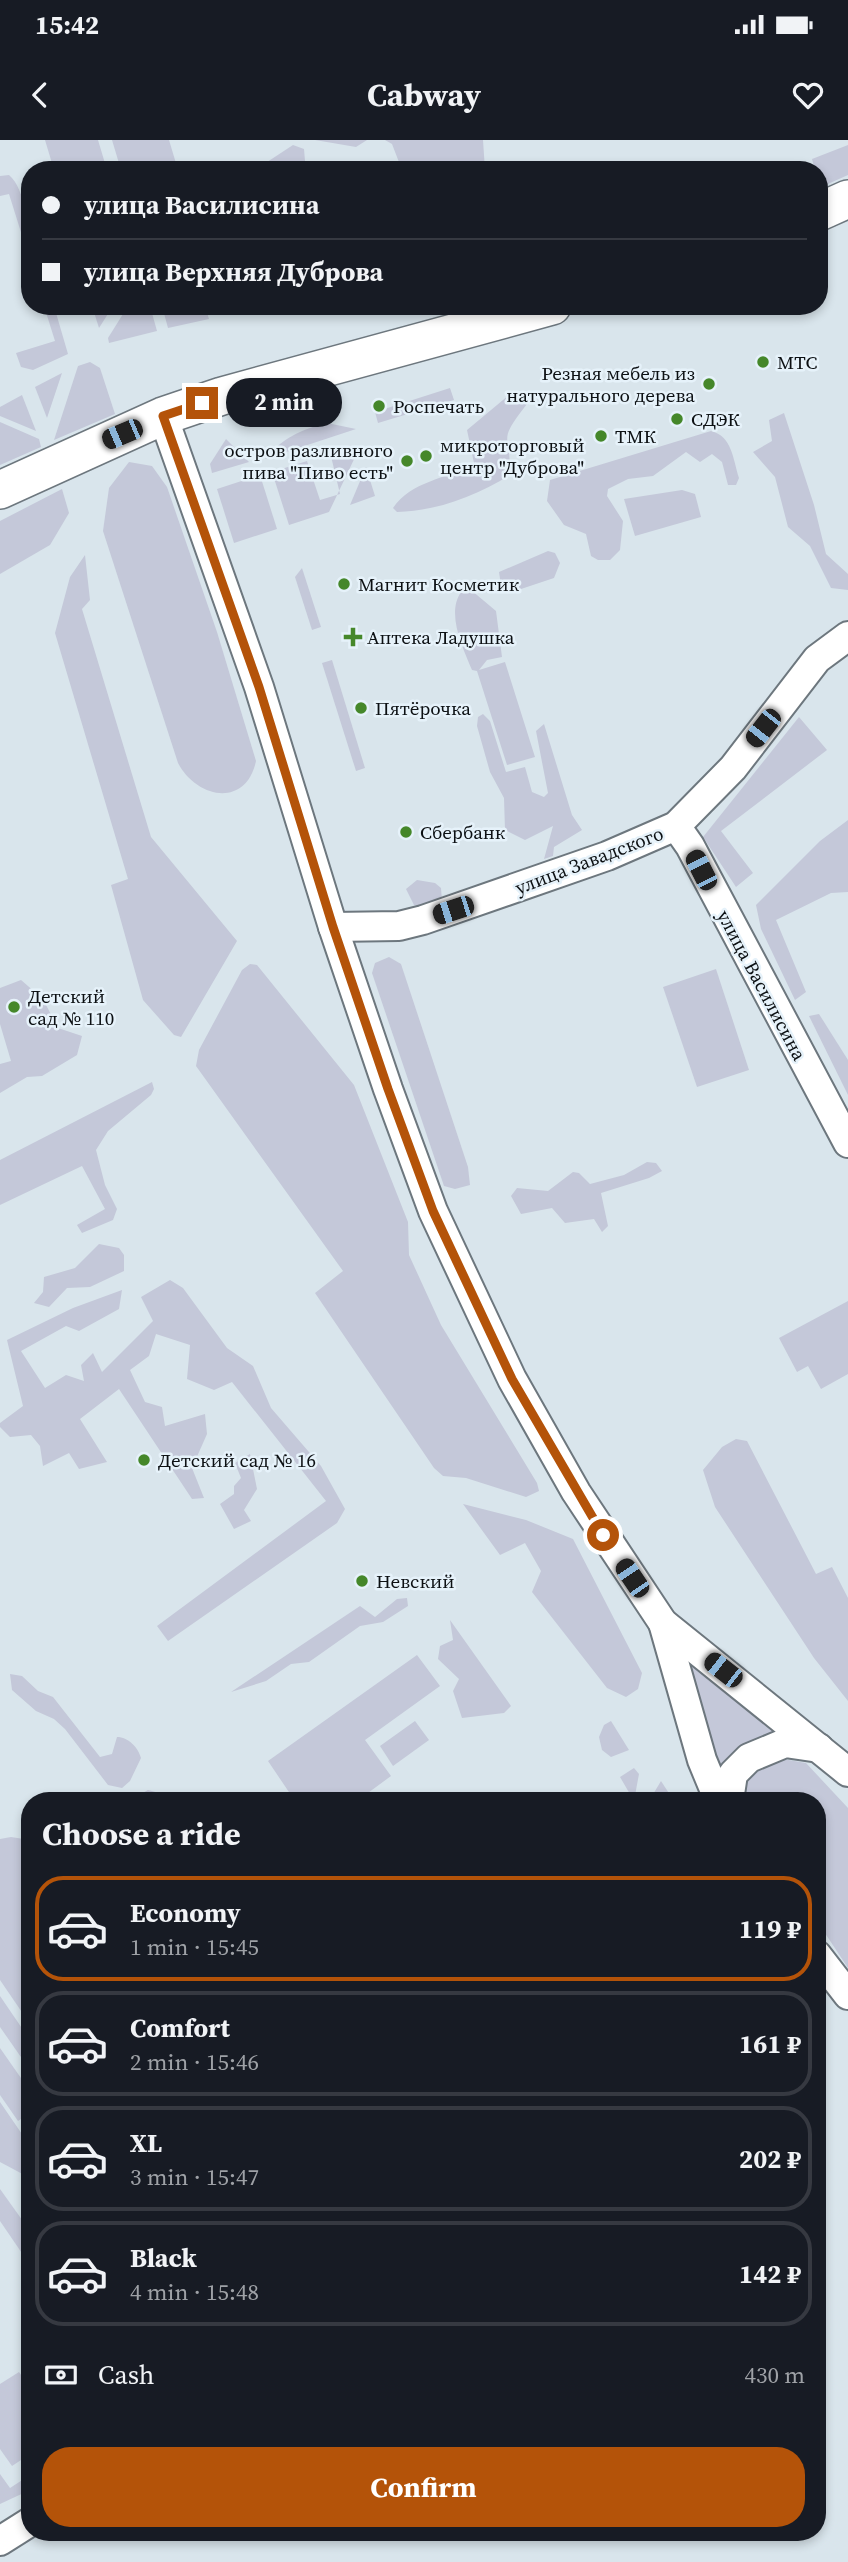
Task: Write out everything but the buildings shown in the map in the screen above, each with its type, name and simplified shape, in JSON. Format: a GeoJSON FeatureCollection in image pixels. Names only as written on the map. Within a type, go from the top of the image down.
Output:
{"type":"FeatureCollection","features":[{"type":"Feature","properties":{"kind":"main road"},"geometry":{"type":"LineString","coordinates":[[828,208],[848,198]]}},
{"type":"Feature","properties":{"kind":"main road"},"geometry":{"type":"LineString","coordinates":[[0,491],[58,461],[163,416],[235,393],[519,315]]}},
{"type":"Feature","properties":{"kind":"street"},"geometry":{"type":"LineString","coordinates":[[163,416],[259,687],[333,927],[433,1211],[512,1379],[576,1492],[663,1623],[702,1760],[715,1792]]}},
{"type":"Feature","properties":{"kind":"street","name":"улица Завадского"},"geometry":{"type":"LineString","coordinates":[[333,927],[399,926],[423,920],[583,864],[676,827],[733,768],[817,659],[848,636]]}},
{"type":"Feature","properties":{"kind":"street","name":"улица Василисина"},"geometry":{"type":"LineString","coordinates":[[676,827],[690,846],[848,1143]]}},
{"type":"Feature","properties":{"kind":"street"},"geometry":{"type":"LineString","coordinates":[[663,1623],[822,1748],[848,1772]]}},
{"type":"Feature","properties":{"kind":"street"},"geometry":{"type":"LineString","coordinates":[[730,1792],[733,1774],[749,1758],[785,1743],[822,1748]]}},
{"type":"Feature","properties":{"kind":"street"},"geometry":{"type":"LineString","coordinates":[[0,2541],[21,2528]]}},
{"type":"Feature","properties":{"kind":"shaded area"},"geometry":{"type":"Polygon","coordinates":[[[45,140],[98,140],[104,161],[51,161],[45,140]]]}},
{"type":"Feature","properties":{"kind":"shaded area"},"geometry":{"type":"Polygon","coordinates":[[[112,140],[169,140],[175,161],[118,161],[112,140]]]}},
{"type":"Feature","properties":{"kind":"shaded area"},"geometry":{"type":"Polygon","coordinates":[[[315,140],[367,140],[356,147],[315,140]]]}},
{"type":"Feature","properties":{"kind":"shaded area"},"geometry":{"type":"Polygon","coordinates":[[[385,140],[483,140],[484,161],[399,161],[392,144],[385,140]]]}},
{"type":"Feature","properties":{"kind":"shaded area"},"geometry":{"type":"Polygon","coordinates":[[[293,145],[304,149],[305,161],[269,161],[293,145]]]}},
{"type":"Feature","properties":{"kind":"shaded area"},"geometry":{"type":"Polygon","coordinates":[[[848,145],[848,175],[828,184],[828,161],[812,159],[848,145]]]}},
{"type":"Feature","properties":{"kind":"shaded area"},"geometry":{"type":"Polygon","coordinates":[[[9,175],[20,192],[21,232],[9,194],[0,196],[0,176],[9,175]]]}},
{"type":"Feature","properties":{"kind":"shaded area"},"geometry":{"type":"Polygon","coordinates":[[[47,315],[57,315],[68,354],[33,370],[21,367],[16,353],[55,341],[47,315]]]}},
{"type":"Feature","properties":{"kind":"shaded area"},"geometry":{"type":"Polygon","coordinates":[[[95,315],[107,315],[99,328],[95,315]]]}},
{"type":"Feature","properties":{"kind":"shaded area"},"geometry":{"type":"Polygon","coordinates":[[[122,315],[153,315],[157,331],[109,343],[108,338],[122,315]]]}},
{"type":"Feature","properties":{"kind":"shaded area"},"geometry":{"type":"Polygon","coordinates":[[[164,315],[208,315],[209,319],[168,328],[164,315]]]}},
{"type":"Feature","properties":{"kind":"shaded area"},"geometry":{"type":"Polygon","coordinates":[[[90,362],[100,368],[115,414],[54,440],[78,366],[90,362]]]}},
{"type":"Feature","properties":{"kind":"shaded area"},"geometry":{"type":"Polygon","coordinates":[[[62,373],[47,418],[35,387],[62,373]]]}},
{"type":"Feature","properties":{"kind":"shaded area"},"geometry":{"type":"Polygon","coordinates":[[[450,388],[454,400],[378,423],[375,412],[450,388]]]}},
{"type":"Feature","properties":{"kind":"shaded area"},"geometry":{"type":"Polygon","coordinates":[[[22,395],[36,431],[0,416],[0,407],[22,395]]]}},
{"type":"Feature","properties":{"kind":"shaded area"},"geometry":{"type":"Polygon","coordinates":[[[509,395],[522,396],[527,404],[508,432],[510,475],[484,490],[456,501],[427,509],[397,512],[393,508],[409,492],[474,463],[467,430],[509,395]]]}},
{"type":"Feature","properties":{"kind":"shaded area"},"geometry":{"type":"Polygon","coordinates":[[[784,413],[814,505],[826,554],[848,574],[848,590],[831,588],[810,546],[788,527],[775,477],[753,452],[772,441],[769,420],[784,413]]]}},
{"type":"Feature","properties":{"kind":"shaded area"},"geometry":{"type":"Polygon","coordinates":[[[0,422],[39,439],[41,447],[0,465],[0,422]]]}},
{"type":"Feature","properties":{"kind":"shaded area"},"geometry":{"type":"Polygon","coordinates":[[[327,423],[356,429],[265,459],[293,435],[327,423]]]}},
{"type":"Feature","properties":{"kind":"shaded area"},"geometry":{"type":"Polygon","coordinates":[[[711,431],[723,438],[731,449],[739,478],[736,485],[728,485],[722,462],[712,454],[700,462],[686,452],[653,476],[628,479],[608,489],[607,496],[623,521],[620,550],[610,560],[598,560],[591,556],[586,534],[564,525],[547,501],[550,480],[711,431]]]}},
{"type":"Feature","properties":{"kind":"shaded area"},"geometry":{"type":"Polygon","coordinates":[[[226,439],[249,462],[212,473],[210,464],[226,439]]]}},
{"type":"Feature","properties":{"kind":"shaded area"},"geometry":{"type":"Polygon","coordinates":[[[347,446],[357,453],[339,491],[330,452],[347,446]]]}},
{"type":"Feature","properties":{"kind":"shaded area"},"geometry":{"type":"Polygon","coordinates":[[[307,461],[320,500],[337,495],[329,512],[289,525],[272,472],[307,461]]]}},
{"type":"Feature","properties":{"kind":"shaded area"},"geometry":{"type":"Polygon","coordinates":[[[129,462],[152,466],[167,487],[217,632],[256,761],[251,776],[232,792],[208,791],[186,775],[178,763],[103,531],[109,488],[129,462]]]}},
{"type":"Feature","properties":{"kind":"shaded area"},"geometry":{"type":"Polygon","coordinates":[[[366,467],[375,496],[350,505],[366,467]]]}},
{"type":"Feature","properties":{"kind":"shaded area"},"geometry":{"type":"Polygon","coordinates":[[[260,475],[277,529],[234,543],[217,489],[260,475]]]}},
{"type":"Feature","properties":{"kind":"shaded area"},"geometry":{"type":"Polygon","coordinates":[[[62,489],[69,513],[50,545],[0,574],[0,521],[62,489]]]}},
{"type":"Feature","properties":{"kind":"shaded area"},"geometry":{"type":"Polygon","coordinates":[[[682,490],[695,494],[701,517],[635,536],[624,499],[682,490]]]}},
{"type":"Feature","properties":{"kind":"shaded area"},"geometry":{"type":"Polygon","coordinates":[[[548,551],[555,553],[560,563],[554,578],[518,590],[502,592],[499,572],[548,551]]]}},
{"type":"Feature","properties":{"kind":"shaded area"},"geometry":{"type":"Polygon","coordinates":[[[85,555],[90,600],[82,609],[151,837],[237,941],[181,1037],[174,1035],[143,1000],[111,885],[128,879],[55,633],[70,577],[85,555]]]}},
{"type":"Feature","properties":{"kind":"shaded area"},"geometry":{"type":"Polygon","coordinates":[[[302,568],[321,627],[312,630],[295,577],[302,568]]]}},
{"type":"Feature","properties":{"kind":"shaded area"},"geometry":{"type":"Polygon","coordinates":[[[471,590],[496,611],[502,657],[487,660],[479,670],[505,662],[535,757],[507,765],[477,671],[472,670],[458,631],[455,610],[457,601],[461,592],[471,590]]]}},
{"type":"Feature","properties":{"kind":"shaded area"},"geometry":{"type":"Polygon","coordinates":[[[332,660],[365,768],[356,771],[322,663],[332,660]]]}},
{"type":"Feature","properties":{"kind":"shaded area"},"geometry":{"type":"Polygon","coordinates":[[[483,714],[490,721],[506,772],[525,767],[532,792],[544,797],[548,793],[536,731],[544,724],[572,815],[582,830],[554,847],[553,856],[544,859],[553,826],[525,840],[505,830],[504,798],[490,772],[477,726],[478,717],[483,714]]]}},
{"type":"Feature","properties":{"kind":"shaded area"},"geometry":{"type":"Polygon","coordinates":[[[799,717],[827,750],[721,831],[753,873],[736,887],[703,837],[799,717]]]}},
{"type":"Feature","properties":{"kind":"shaded area"},"geometry":{"type":"Polygon","coordinates":[[[848,820],[848,892],[831,893],[776,920],[806,992],[795,1000],[761,929],[756,905],[820,841],[848,820]]]}},
{"type":"Feature","properties":{"kind":"shaded area"},"geometry":{"type":"Polygon","coordinates":[[[417,880],[435,883],[441,888],[442,901],[429,908],[414,905],[406,889],[417,880]]]}},
{"type":"Feature","properties":{"kind":"shaded area"},"geometry":{"type":"Polygon","coordinates":[[[389,957],[401,964],[468,1167],[470,1185],[455,1189],[444,1186],[372,973],[375,963],[389,957]]]}},
{"type":"Feature","properties":{"kind":"shaded area"},"geometry":{"type":"Polygon","coordinates":[[[250,964],[257,965],[354,1085],[408,1222],[409,1255],[441,1325],[537,1483],[539,1491],[526,1497],[466,1478],[443,1476],[434,1468],[315,1293],[343,1271],[196,1066],[199,1050],[242,970],[250,964]]]}},
{"type":"Feature","properties":{"kind":"shaded area"},"geometry":{"type":"Polygon","coordinates":[[[716,969],[749,1070],[697,1087],[663,987],[716,969]]]}},
{"type":"Feature","properties":{"kind":"shaded area"},"geometry":{"type":"Polygon","coordinates":[[[21,980],[43,999],[58,1028],[82,1036],[77,1055],[42,1076],[27,1077],[0,1093],[0,1064],[11,1061],[0,1024],[0,988],[21,980]]]}},
{"type":"Feature","properties":{"kind":"shaded area"},"geometry":{"type":"Polygon","coordinates":[[[819,1014],[848,1060],[848,1095],[809,1016],[819,1014]]]}},
{"type":"Feature","properties":{"kind":"shaded area"},"geometry":{"type":"Polygon","coordinates":[[[152,1082],[154,1089],[151,1095],[108,1131],[96,1150],[105,1185],[117,1209],[113,1220],[82,1233],[77,1225],[105,1209],[82,1166],[0,1205],[0,1160],[152,1082]]]}},
{"type":"Feature","properties":{"kind":"shaded area"},"geometry":{"type":"Polygon","coordinates":[[[647,1162],[656,1163],[662,1171],[649,1178],[601,1193],[608,1226],[602,1232],[594,1219],[565,1223],[552,1208],[521,1214],[511,1196],[517,1188],[548,1191],[573,1172],[579,1173],[590,1184],[624,1175],[647,1162]]]}},
{"type":"Feature","properties":{"kind":"shaded area"},"geometry":{"type":"Polygon","coordinates":[[[99,1244],[119,1248],[124,1255],[124,1271],[90,1287],[67,1288],[49,1307],[34,1303],[43,1292],[44,1277],[75,1268],[99,1244]]]}},
{"type":"Feature","properties":{"kind":"shaded area"},"geometry":{"type":"Polygon","coordinates":[[[170,1280],[183,1288],[227,1348],[253,1366],[271,1408],[321,1466],[345,1509],[337,1523],[168,1641],[157,1626],[326,1501],[232,1382],[214,1390],[187,1379],[190,1345],[156,1334],[149,1356],[130,1370],[145,1402],[162,1407],[165,1426],[205,1414],[207,1434],[192,1468],[204,1498],[192,1499],[119,1389],[80,1419],[107,1462],[79,1469],[69,1453],[43,1466],[40,1446],[31,1435],[10,1437],[0,1427],[0,1423],[23,1406],[7,1340],[73,1308],[122,1290],[119,1309],[79,1331],[66,1326],[21,1351],[45,1388],[66,1375],[84,1381],[81,1365],[93,1353],[102,1372],[153,1321],[141,1297],[170,1280]]]}},
{"type":"Feature","properties":{"kind":"shaded area"},"geometry":{"type":"Polygon","coordinates":[[[848,1301],[848,1374],[821,1389],[808,1366],[797,1372],[779,1338],[848,1301]]]}},
{"type":"Feature","properties":{"kind":"shaded area"},"geometry":{"type":"Polygon","coordinates":[[[736,1439],[747,1441],[816,1574],[832,1567],[848,1598],[848,1701],[814,1658],[715,1507],[703,1470],[722,1447],[736,1439]]]}},
{"type":"Feature","properties":{"kind":"shaded area"},"geometry":{"type":"Polygon","coordinates":[[[250,1454],[257,1489],[244,1510],[251,1521],[234,1529],[220,1504],[234,1494],[234,1486],[241,1478],[235,1463],[250,1454]]]}},
{"type":"Feature","properties":{"kind":"shaded area"},"geometry":{"type":"Polygon","coordinates":[[[463,1504],[526,1520],[573,1539],[642,1673],[638,1689],[626,1697],[607,1688],[532,1592],[541,1571],[525,1543],[500,1555],[463,1504]]]}},
{"type":"Feature","properties":{"kind":"shaded area"},"geometry":{"type":"Polygon","coordinates":[[[407,1598],[408,1606],[383,1622],[360,1626],[309,1662],[291,1664],[266,1681],[231,1692],[360,1606],[375,1617],[397,1599],[407,1598]]]}},
{"type":"Feature","properties":{"kind":"shaded area"},"geometry":{"type":"Polygon","coordinates":[[[450,1620],[511,1706],[504,1713],[462,1718],[453,1691],[459,1679],[438,1659],[440,1646],[453,1640],[450,1620]]]}},
{"type":"Feature","properties":{"kind":"shaded area"},"geometry":{"type":"Polygon","coordinates":[[[417,1655],[440,1686],[365,1740],[391,1776],[369,1792],[289,1792],[268,1761],[417,1655]]]}},
{"type":"Feature","properties":{"kind":"shaded area"},"geometry":{"type":"Polygon","coordinates":[[[695,1661],[782,1732],[721,1773],[708,1747],[686,1663],[695,1661]]]}},
{"type":"Feature","properties":{"kind":"shaded area"},"geometry":{"type":"Polygon","coordinates":[[[10,1674],[22,1676],[38,1691],[53,1697],[100,1757],[112,1754],[117,1737],[132,1743],[141,1758],[130,1781],[122,1788],[108,1785],[65,1729],[54,1719],[36,1711],[12,1690],[10,1674]]]}},
{"type":"Feature","properties":{"kind":"shaded area"},"geometry":{"type":"Polygon","coordinates":[[[415,1721],[429,1740],[393,1766],[380,1746],[415,1721]]]}},
{"type":"Feature","properties":{"kind":"shaded area"},"geometry":{"type":"Polygon","coordinates":[[[611,1721],[629,1750],[611,1757],[602,1750],[599,1737],[604,1725],[611,1721]]]}},
{"type":"Feature","properties":{"kind":"shaded area"},"geometry":{"type":"Polygon","coordinates":[[[783,1759],[806,1763],[848,1808],[848,1968],[826,1935],[826,1792],[745,1792],[746,1781],[764,1764],[783,1759]]]}},
{"type":"Feature","properties":{"kind":"shaded area"},"geometry":{"type":"Polygon","coordinates":[[[634,1768],[639,1774],[636,1792],[629,1792],[620,1777],[634,1768]]]}},
{"type":"Feature","properties":{"kind":"shaded area"},"geometry":{"type":"Polygon","coordinates":[[[661,1781],[668,1792],[654,1792],[661,1781]]]}},
{"type":"Feature","properties":{"kind":"shaded area"},"geometry":{"type":"Polygon","coordinates":[[[0,1839],[21,1839],[21,2011],[0,1980],[0,1839]]]}},
{"type":"Feature","properties":{"kind":"shaded area"},"geometry":{"type":"Polygon","coordinates":[[[0,1996],[21,2027],[21,2057],[0,2027],[0,1996]]]}},
{"type":"Feature","properties":{"kind":"shaded area"},"geometry":{"type":"Polygon","coordinates":[[[0,2048],[21,2078],[21,2119],[18,2121],[0,2095],[0,2048]]]}},
{"type":"Feature","properties":{"kind":"shaded area"},"geometry":{"type":"Polygon","coordinates":[[[0,2102],[21,2133],[21,2173],[0,2162],[0,2102]]]}},
{"type":"Feature","properties":{"kind":"shaded area"},"geometry":{"type":"Polygon","coordinates":[[[0,2189],[21,2218],[21,2252],[0,2221],[0,2189]]]}},
{"type":"Feature","properties":{"kind":"shaded area"},"geometry":{"type":"Polygon","coordinates":[[[19,2372],[21,2375],[21,2460],[12,2466],[0,2449],[0,2384],[19,2372]]]}},
{"type":"Feature","properties":{"kind":"shaded area"},"geometry":{"type":"Polygon","coordinates":[[[0,2474],[10,2488],[21,2481],[21,2494],[0,2504],[0,2474]]]}},
{"type":"Feature","properties":{"kind":"place","name":"МТС"},"geometry":{"type":"Point","coordinates":[763,362]}},
{"type":"Feature","properties":{"kind":"place","name":"Резная мебель из натурального дерева"},"geometry":{"type":"Point","coordinates":[709,384]}},
{"type":"Feature","properties":{"kind":"place","name":"Роспечать"},"geometry":{"type":"Point","coordinates":[379,406]}},
{"type":"Feature","properties":{"kind":"place","name":"СДЭК"},"geometry":{"type":"Point","coordinates":[677,419]}},
{"type":"Feature","properties":{"kind":"place","name":"ТМК"},"geometry":{"type":"Point","coordinates":[601,436]}},
{"type":"Feature","properties":{"kind":"place","name":"микроторговый центр \"Дуброва\""},"geometry":{"type":"Point","coordinates":[426,456]}},
{"type":"Feature","properties":{"kind":"place","name":"остров разливного пива \"Пиво есть\""},"geometry":{"type":"Point","coordinates":[407,461]}},
{"type":"Feature","properties":{"kind":"place","name":"Магнит Косметик"},"geometry":{"type":"Point","coordinates":[344,584]}},
{"type":"Feature","properties":{"kind":"place","name":"Аптека Ладушка"},"geometry":{"type":"Point","coordinates":[353,637]}},
{"type":"Feature","properties":{"kind":"place","name":"Пятёрочка"},"geometry":{"type":"Point","coordinates":[361,708]}},
{"type":"Feature","properties":{"kind":"place","name":"Сбербанк"},"geometry":{"type":"Point","coordinates":[406,832]}},
{"type":"Feature","properties":{"kind":"place","name":"Детский сад № 110"},"geometry":{"type":"Point","coordinates":[14,1007]}},
{"type":"Feature","properties":{"kind":"place","name":"Детский сад № 16"},"geometry":{"type":"Point","coordinates":[144,1460]}},
{"type":"Feature","properties":{"kind":"place","name":"Невский"},"geometry":{"type":"Point","coordinates":[362,1581]}},
{"type":"Feature","properties":{"kind":"route"},"geometry":{"type":"LineString","coordinates":[[202,403],[163,416],[259,687],[333,927],[388,1089],[433,1211],[512,1379],[603,1535]]}}]}
